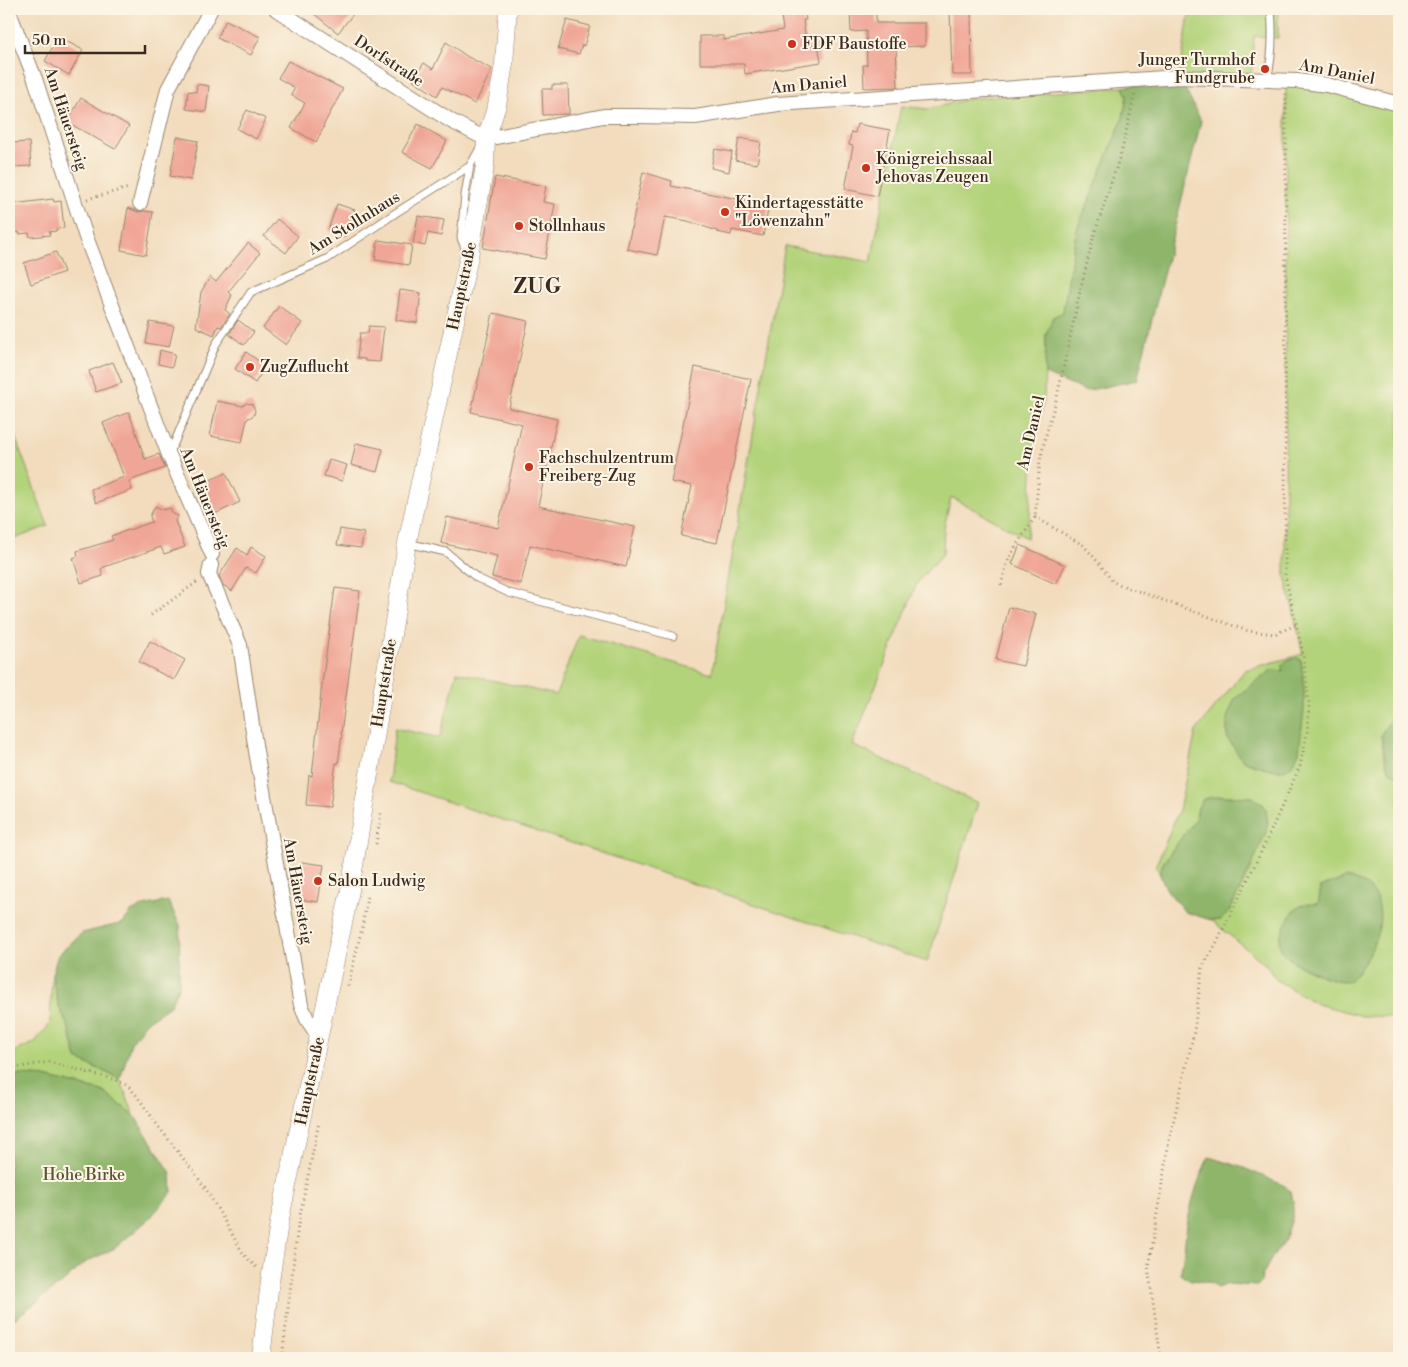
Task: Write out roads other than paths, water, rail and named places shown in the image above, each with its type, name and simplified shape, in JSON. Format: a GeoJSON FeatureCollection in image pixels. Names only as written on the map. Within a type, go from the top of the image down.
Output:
{"type":"FeatureCollection","features":[{"type":"Feature","properties":{"kind":"street"},"geometry":{"type":"LineString","coordinates":[[140,203],[168,89],[211,9]]}},
{"type":"Feature","properties":{"kind":"street","name":"Dorfstraße"},"geometry":{"type":"LineString","coordinates":[[276,9],[423,104],[486,139]]}},
{"type":"Feature","properties":{"kind":"street","name":"Hauptstraße"},"geometry":{"type":"LineString","coordinates":[[261,1358],[279,1223],[350,890],[407,543],[469,256],[485,166],[486,139],[497,105],[504,64],[508,9]]}},
{"type":"Feature","properties":{"kind":"street","name":"Am Häuersteig"},"geometry":{"type":"LineString","coordinates":[[9,12],[35,80],[96,264],[211,564],[240,645],[256,751],[301,1006],[319,1037]]}},
{"type":"Feature","properties":{"kind":"street","name":"Am Daniel"},"geometry":{"type":"LineString","coordinates":[[486,139],[604,116],[695,117],[778,104],[1179,77],[1286,80],[1327,85],[1399,104]]}},
{"type":"Feature","properties":{"kind":"lane"},"geometry":{"type":"LineString","coordinates":[[1267,80],[1272,62],[1271,9]]}},
{"type":"Feature","properties":{"kind":"lane"},"geometry":{"type":"LineString","coordinates":[[469,256],[460,238],[462,216],[470,166],[486,139]]}},
{"type":"Feature","properties":{"kind":"lane","name":"Am Stollnhaus"},"geometry":{"type":"LineString","coordinates":[[169,455],[216,344],[251,292],[327,259],[470,166]]}},
{"type":"Feature","properties":{"kind":"lane"},"geometry":{"type":"LineString","coordinates":[[407,543],[446,552],[477,578],[509,593],[673,636]]}},
{"type":"Feature","properties":{"kind":"place","name":"FDF Baustoffe"},"geometry":{"type":"Point","coordinates":[792,44]}},
{"type":"Feature","properties":{"kind":"place","name":"Junger Turmhof Fundgrube"},"geometry":{"type":"Point","coordinates":[1265,69]}},
{"type":"Feature","properties":{"kind":"place","name":"Königreichssaal Jehovas Zeugen"},"geometry":{"type":"Point","coordinates":[866,168]}},
{"type":"Feature","properties":{"kind":"place","name":"Kindertagesstätte \"Löwenzahn\""},"geometry":{"type":"Point","coordinates":[725,212]}},
{"type":"Feature","properties":{"kind":"place","name":"Stollnhaus"},"geometry":{"type":"Point","coordinates":[519,226]}},
{"type":"Feature","properties":{"kind":"place","name":"ZugZuflucht"},"geometry":{"type":"Point","coordinates":[250,367]}},
{"type":"Feature","properties":{"kind":"place","name":"Fachschulzentrum Freiberg-Zug"},"geometry":{"type":"Point","coordinates":[529,467]}},
{"type":"Feature","properties":{"kind":"place","name":"Salon Ludwig"},"geometry":{"type":"Point","coordinates":[318,881]}},
{"type":"Feature","properties":{"kind":"district","name":"ZUG"},"geometry":{"type":"Point","coordinates":[538,287]}},
{"type":"Feature","properties":{"kind":"park label","name":"Hohe Birke"},"geometry":{"type":"Point","coordinates":[84,1175]}}]}
